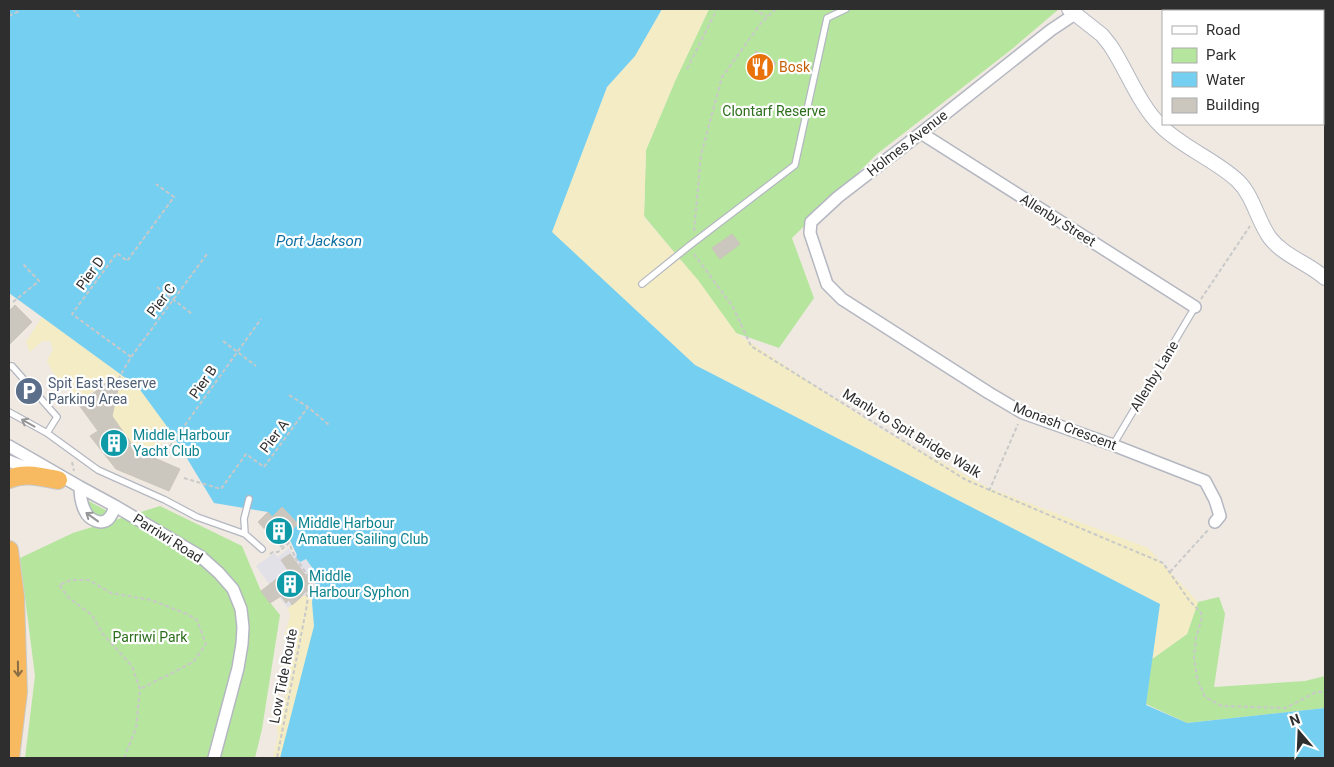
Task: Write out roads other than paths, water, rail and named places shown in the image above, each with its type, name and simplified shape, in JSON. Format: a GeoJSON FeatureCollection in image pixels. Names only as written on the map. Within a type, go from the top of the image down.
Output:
{"type":"FeatureCollection","features":[{"type":"Feature","properties":{"kind":"highway"},"geometry":{"type":"LineString","coordinates":[[9,479],[19,475],[29,475],[58,480]]}},
{"type":"Feature","properties":{"kind":"highway"},"geometry":{"type":"LineString","coordinates":[[9,550],[14,597],[18,692],[10,758]]}},
{"type":"Feature","properties":{"kind":"street","name":"Holmes Avenue"},"geometry":{"type":"LineString","coordinates":[[842,300],[827,284],[810,233],[811,222],[838,197],[1072,12]]}},
{"type":"Feature","properties":{"kind":"street"},"geometry":{"type":"LineString","coordinates":[[1072,12],[1102,35],[1110,45],[1150,113],[1160,125],[1171,135],[1231,175],[1247,192],[1270,238],[1279,247],[1325,278]]}},
{"type":"Feature","properties":{"kind":"street","name":"Allenby Street"},"geometry":{"type":"LineString","coordinates":[[921,133],[1195,307]]}},
{"type":"Feature","properties":{"kind":"street","name":"Monash Crescent"},"geometry":{"type":"LineString","coordinates":[[842,300],[989,394],[1023,413],[1113,445],[1205,482],[1215,500],[1220,516],[1215,522]]}},
{"type":"Feature","properties":{"kind":"street","name":"Parriwi Road"},"geometry":{"type":"LineString","coordinates":[[9,446],[200,556],[219,573],[232,589],[241,609],[243,627],[241,652],[214,758]]}},
{"type":"Feature","properties":{"kind":"street","name":"Parriwi Road"},"geometry":{"type":"LineString","coordinates":[[9,461],[78,486]]}},
{"type":"Feature","properties":{"kind":"street"},"geometry":{"type":"LineString","coordinates":[[78,486],[85,511],[94,520],[101,522],[107,520],[115,506]]}},
{"type":"Feature","properties":{"kind":"lane"},"geometry":{"type":"LineString","coordinates":[[642,284],[795,165],[827,18],[846,9]]}},
{"type":"Feature","properties":{"kind":"lane","name":"Allenby Lane"},"geometry":{"type":"LineString","coordinates":[[1113,445],[1195,307]]}},
{"type":"Feature","properties":{"kind":"lane"},"geometry":{"type":"LineString","coordinates":[[9,366],[12,366],[57,417],[47,433]]}},
{"type":"Feature","properties":{"kind":"lane"},"geometry":{"type":"LineString","coordinates":[[9,412],[47,433],[98,470],[165,500],[197,517],[245,534],[262,549]]}},
{"type":"Feature","properties":{"kind":"lane"},"geometry":{"type":"LineString","coordinates":[[245,534],[244,519],[249,499]]}},
{"type":"Feature","properties":{"kind":"water","name":"Port Jackson"},"geometry":{"type":"Polygon","coordinates":[[[9,9],[662,9],[635,56],[607,87],[552,232],[695,365],[1160,604],[1146,705],[1187,723],[1325,708],[1325,758],[280,758],[314,626],[312,602],[317,578],[313,578],[309,573],[313,569],[306,559],[300,562],[296,557],[297,555],[289,538],[284,537],[298,524],[282,507],[272,517],[268,512],[214,503],[171,432],[138,387],[9,293],[9,9]]]}},
{"type":"Feature","properties":{"kind":"place","name":"Bosk"},"geometry":{"type":"Point","coordinates":[760,67]}},
{"type":"Feature","properties":{"kind":"place","name":"Spit East Reserve Parking Area"},"geometry":{"type":"Point","coordinates":[29,391]}},
{"type":"Feature","properties":{"kind":"place","name":"Middle Harbour Yacht Club"},"geometry":{"type":"Point","coordinates":[114,443]}},
{"type":"Feature","properties":{"kind":"place","name":"Middle Harbour Amatuer Sailing Club"},"geometry":{"type":"Point","coordinates":[279,531]}},
{"type":"Feature","properties":{"kind":"place","name":"Middle Harbour Syphon"},"geometry":{"type":"Point","coordinates":[290,584]}},
{"type":"Feature","properties":{"kind":"park label","name":"Clontarf Reserve"},"geometry":{"type":"Point","coordinates":[774,111]}},
{"type":"Feature","properties":{"kind":"park label","name":"Parriwi Park"},"geometry":{"type":"Point","coordinates":[150,637]}}]}
